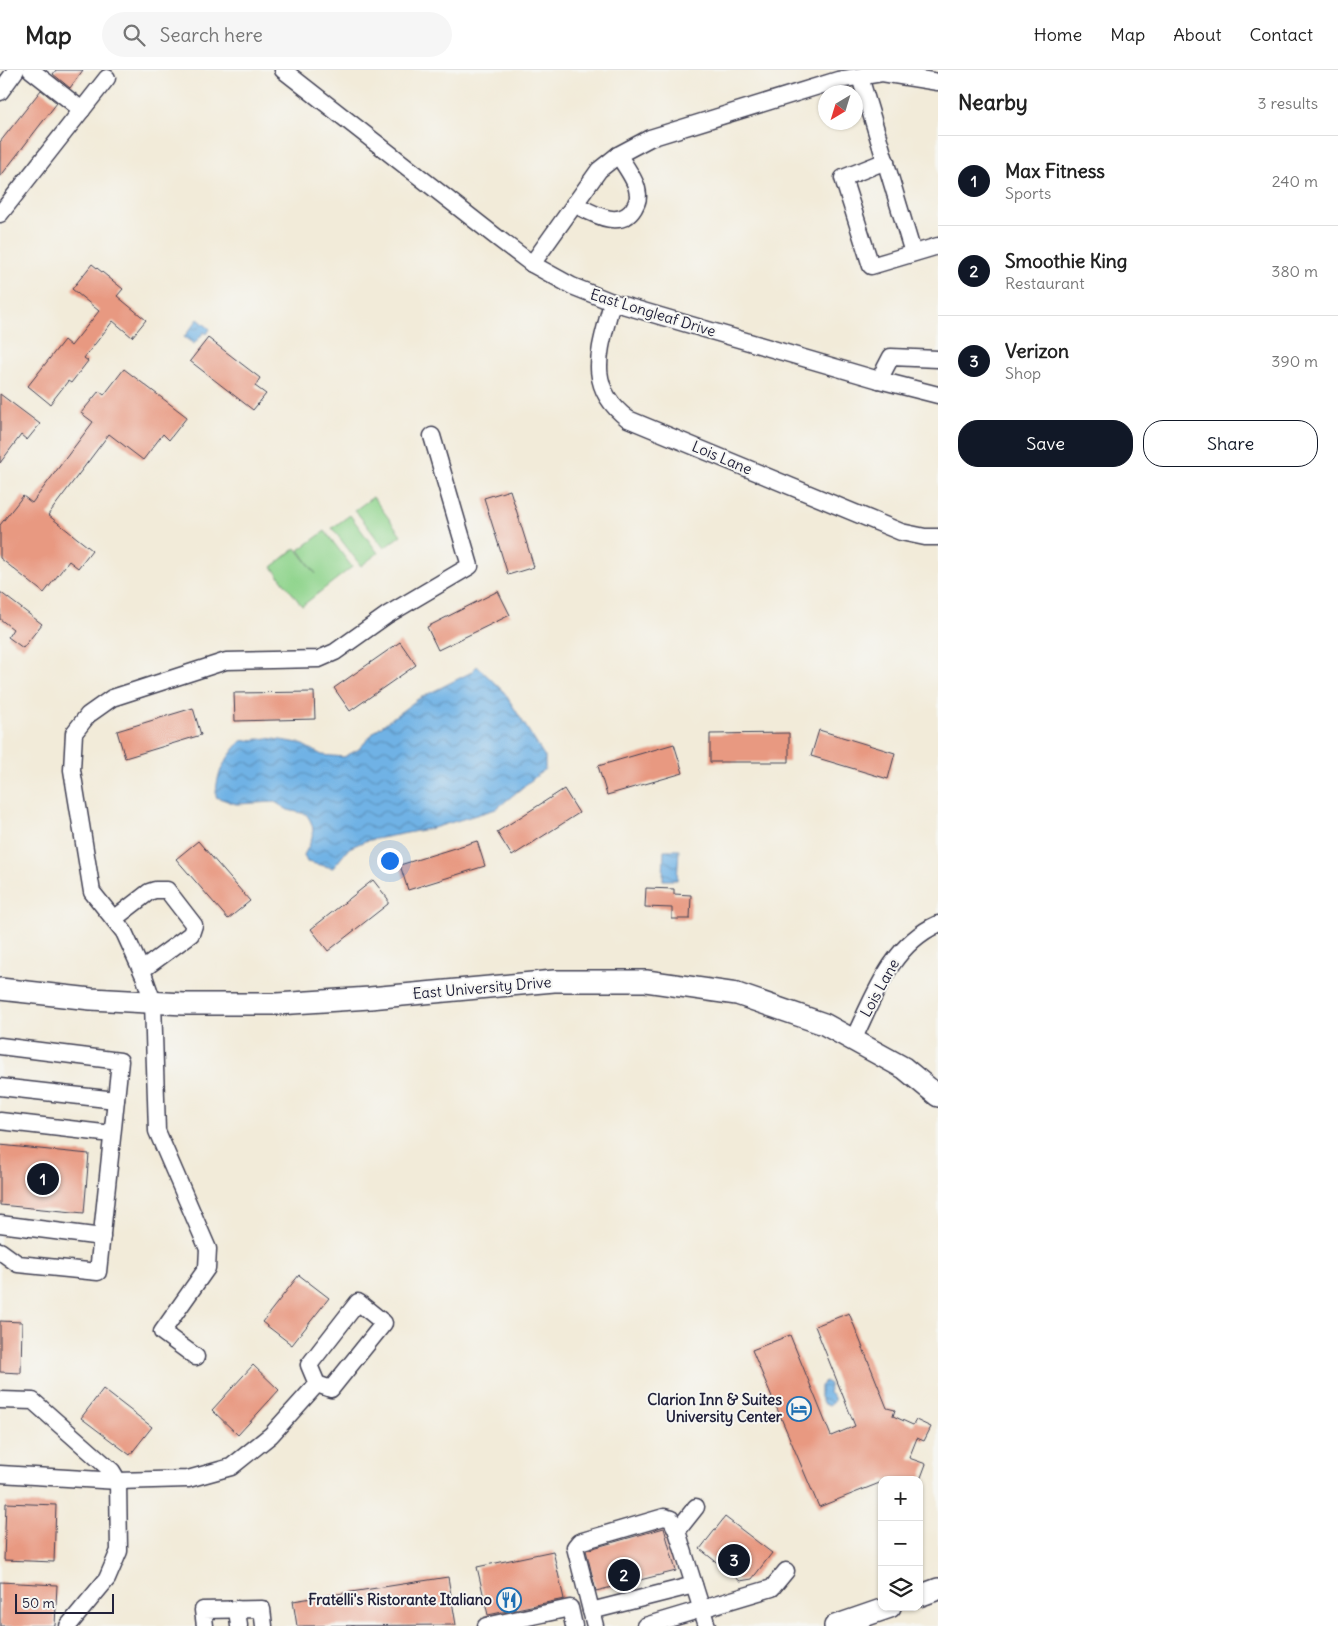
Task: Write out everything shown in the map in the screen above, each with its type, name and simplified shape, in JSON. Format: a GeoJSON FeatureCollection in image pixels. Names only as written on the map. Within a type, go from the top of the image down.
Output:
{"type":"FeatureCollection","features":[{"type":"Feature","properties":{"kind":"main road","name":"East University Drive"},"geometry":{"type":"LineString","coordinates":[[0,989],[91,999],[184,1004],[277,1004],[370,998],[554,981],[646,981],[737,994],[824,1024],[904,1068],[938,1096]]}},
{"type":"Feature","properties":{"kind":"main road"},"geometry":{"type":"LineString","coordinates":[[923,1595],[938,1589]]}},
{"type":"Feature","properties":{"kind":"main road"},"geometry":{"type":"LineString","coordinates":[[835,1626],[878,1611]]}},
{"type":"Feature","properties":{"kind":"street"},"geometry":{"type":"LineString","coordinates":[[2,86],[16,70]]}},
{"type":"Feature","properties":{"kind":"street"},"geometry":{"type":"LineString","coordinates":[[31,70],[82,110]]}},
{"type":"Feature","properties":{"kind":"street","name":"East Longleaf Drive"},"geometry":{"type":"LineString","coordinates":[[283,70],[532,264],[572,286],[612,302],[879,380],[938,395]]}},
{"type":"Feature","properties":{"kind":"street"},"geometry":{"type":"LineString","coordinates":[[532,264],[599,170],[618,155],[650,138],[838,80],[882,73],[922,75],[938,82]]}},
{"type":"Feature","properties":{"kind":"street"},"geometry":{"type":"LineString","coordinates":[[860,77],[914,253]]}},
{"type":"Feature","properties":{"kind":"street"},"geometry":{"type":"LineString","coordinates":[[0,214],[107,78]]}},
{"type":"Feature","properties":{"kind":"street"},"geometry":{"type":"LineString","coordinates":[[574,204],[595,215],[612,220],[623,218],[632,211],[639,200],[637,187],[618,155]]}},
{"type":"Feature","properties":{"kind":"street"},"geometry":{"type":"LineString","coordinates":[[886,161],[843,178],[871,266],[938,246]]}},
{"type":"Feature","properties":{"kind":"street","name":"Lois Lane"},"geometry":{"type":"LineString","coordinates":[[612,302],[598,359],[599,377],[604,394],[615,409],[628,419],[901,532],[938,538]]}},
{"type":"Feature","properties":{"kind":"street"},"geometry":{"type":"LineString","coordinates":[[879,380],[890,357],[938,359]]}},
{"type":"Feature","properties":{"kind":"street"},"geometry":{"type":"LineString","coordinates":[[196,1357],[162,1332],[207,1268],[208,1250],[157,1131],[153,1002],[142,970],[124,932],[92,892],[72,770],[74,733],[88,715],[112,698],[226,661],[319,659],[335,652],[387,615],[470,566],[432,436]]}},
{"type":"Feature","properties":{"kind":"street"},"geometry":{"type":"LineString","coordinates":[[114,919],[149,892],[167,890],[194,924],[191,934],[142,970]]}},
{"type":"Feature","properties":{"kind":"street","name":"Lois Lane"},"geometry":{"type":"LineString","coordinates":[[853,1040],[889,968],[899,953],[927,929],[938,924]]}},
{"type":"Feature","properties":{"kind":"street"},"geometry":{"type":"LineString","coordinates":[[0,1046],[120,1061],[98,1272],[18,1264],[0,1251]]}},
{"type":"Feature","properties":{"kind":"street"},"geometry":{"type":"LineString","coordinates":[[0,1087],[116,1100]]}},
{"type":"Feature","properties":{"kind":"street"},"geometry":{"type":"LineString","coordinates":[[0,1121],[112,1134]]}},
{"type":"Feature","properties":{"kind":"street"},"geometry":{"type":"LineString","coordinates":[[0,1224],[102,1237]]}},
{"type":"Feature","properties":{"kind":"street"},"geometry":{"type":"LineString","coordinates":[[358,1302],[384,1324],[331,1389],[317,1384],[309,1365],[358,1302]]}},
{"type":"Feature","properties":{"kind":"street"},"geometry":{"type":"LineString","coordinates":[[0,1474],[118,1481],[188,1479],[231,1467],[271,1435],[317,1384]]}},
{"type":"Feature","properties":{"kind":"street"},"geometry":{"type":"LineString","coordinates":[[0,1400],[33,1401],[112,1471],[118,1481],[119,1551],[107,1579],[68,1626]]}},
{"type":"Feature","properties":{"kind":"street"},"geometry":{"type":"LineString","coordinates":[[677,1531],[696,1507]]}},
{"type":"Feature","properties":{"kind":"street"},"geometry":{"type":"LineString","coordinates":[[694,1585],[593,1618],[575,1547],[579,1542],[664,1517],[671,1519],[677,1531],[707,1626]]}},
{"type":"Feature","properties":{"kind":"street"},"geometry":{"type":"LineString","coordinates":[[644,1626],[772,1588],[786,1571]]}},
{"type":"Feature","properties":{"kind":"street"},"geometry":{"type":"LineString","coordinates":[[486,1626],[570,1608],[574,1626]]}},
{"type":"Feature","properties":{"kind":"street"},"geometry":{"type":"LineString","coordinates":[[205,1626],[203,1610],[237,1609],[262,1609],[264,1626]]}},
{"type":"Feature","properties":{"kind":"street"},"geometry":{"type":"LineString","coordinates":[[237,1609],[239,1626]]}},
{"type":"Feature","properties":{"kind":"green space"},"geometry":{"type":"Polygon","coordinates":[[[373,497],[401,535],[384,548],[355,510],[373,497]]]}},
{"type":"Feature","properties":{"kind":"green space"},"geometry":{"type":"Polygon","coordinates":[[[350,515],[378,553],[361,566],[332,528],[350,515]]]}},
{"type":"Feature","properties":{"kind":"green space"},"geometry":{"type":"Polygon","coordinates":[[[325,531],[352,567],[302,606],[272,567],[296,548],[316,574],[299,550],[325,531]]]}},
{"type":"Feature","properties":{"kind":"water"},"geometry":{"type":"Polygon","coordinates":[[[198,319],[210,329],[207,334],[204,332],[194,344],[184,337],[198,319]]]}},
{"type":"Feature","properties":{"kind":"water"},"geometry":{"type":"Polygon","coordinates":[[[477,666],[504,692],[545,757],[545,769],[496,809],[433,828],[365,841],[349,848],[333,868],[307,862],[304,855],[313,830],[310,819],[306,814],[288,810],[275,802],[236,804],[216,797],[216,788],[222,767],[241,741],[268,738],[299,743],[322,755],[344,757],[359,749],[376,730],[418,699],[470,673],[477,666]]]}},
{"type":"Feature","properties":{"kind":"water"},"geometry":{"type":"Polygon","coordinates":[[[664,850],[679,850],[677,880],[663,880],[664,850]]]}},
{"type":"Feature","properties":{"kind":"water"},"geometry":{"type":"Polygon","coordinates":[[[825,1381],[830,1384],[829,1393],[834,1397],[834,1402],[829,1406],[823,1403],[820,1397],[820,1386],[825,1381]]]}},
{"type":"Feature","properties":{"kind":"building"},"geometry":{"type":"Polygon","coordinates":[[[56,70],[83,70],[70,88],[53,74],[56,70]]]}},
{"type":"Feature","properties":{"kind":"building"},"geometry":{"type":"Polygon","coordinates":[[[41,90],[57,103],[0,177],[0,142],[41,90]]]}},
{"type":"Feature","properties":{"kind":"building"},"geometry":{"type":"Polygon","coordinates":[[[92,264],[123,289],[117,296],[146,320],[132,337],[113,321],[84,358],[88,361],[71,383],[68,381],[50,404],[28,386],[64,340],[71,346],[99,311],[72,289],[92,264]]]}},
{"type":"Feature","properties":{"kind":"building"},"geometry":{"type":"Polygon","coordinates":[[[208,338],[260,378],[255,386],[266,394],[253,410],[190,361],[208,338]]]}},
{"type":"Feature","properties":{"kind":"building"},"geometry":{"type":"Polygon","coordinates":[[[124,369],[187,417],[169,440],[163,434],[143,460],[109,434],[48,515],[92,550],[78,568],[69,561],[44,593],[0,558],[0,525],[23,496],[32,503],[93,422],[81,413],[99,391],[104,395],[124,369]]]}},
{"type":"Feature","properties":{"kind":"building"},"geometry":{"type":"Polygon","coordinates":[[[0,394],[40,424],[27,440],[21,435],[0,463],[0,394]]]}},
{"type":"Feature","properties":{"kind":"building"},"geometry":{"type":"Polygon","coordinates":[[[510,490],[534,567],[508,575],[484,498],[510,490]]]}},
{"type":"Feature","properties":{"kind":"building"},"geometry":{"type":"Polygon","coordinates":[[[498,591],[510,615],[438,650],[427,627],[498,591]]]}},
{"type":"Feature","properties":{"kind":"building"},"geometry":{"type":"Polygon","coordinates":[[[0,592],[42,624],[23,648],[8,637],[13,629],[0,619],[0,592]]]}},
{"type":"Feature","properties":{"kind":"building"},"geometry":{"type":"Polygon","coordinates":[[[400,642],[416,665],[350,711],[334,688],[400,642]]]}},
{"type":"Feature","properties":{"kind":"building"},"geometry":{"type":"Polygon","coordinates":[[[314,692],[315,719],[235,721],[234,693],[314,692]]]}},
{"type":"Feature","properties":{"kind":"building"},"geometry":{"type":"Polygon","coordinates":[[[193,708],[201,735],[125,758],[117,731],[193,708]]]}},
{"type":"Feature","properties":{"kind":"building"},"geometry":{"type":"Polygon","coordinates":[[[819,730],[895,753],[888,779],[811,756],[819,730]]]}},
{"type":"Feature","properties":{"kind":"building"},"geometry":{"type":"Polygon","coordinates":[[[789,733],[789,762],[710,762],[710,734],[789,733]]]}},
{"type":"Feature","properties":{"kind":"building"},"geometry":{"type":"Polygon","coordinates":[[[674,744],[683,773],[607,795],[598,766],[674,744]]]}},
{"type":"Feature","properties":{"kind":"building"},"geometry":{"type":"Polygon","coordinates":[[[564,789],[579,813],[512,856],[497,832],[564,789]]]}},
{"type":"Feature","properties":{"kind":"building"},"geometry":{"type":"Polygon","coordinates":[[[198,841],[250,901],[228,919],[176,859],[198,841]]]}},
{"type":"Feature","properties":{"kind":"building"},"geometry":{"type":"Polygon","coordinates":[[[477,841],[485,866],[408,890],[400,865],[477,841]]]}},
{"type":"Feature","properties":{"kind":"building"},"geometry":{"type":"Polygon","coordinates":[[[373,880],[388,899],[388,904],[328,951],[311,929],[373,880]]]}},
{"type":"Feature","properties":{"kind":"building"},"geometry":{"type":"Polygon","coordinates":[[[646,888],[674,889],[674,894],[691,895],[690,919],[672,919],[672,908],[645,907],[646,888]]]}},
{"type":"Feature","properties":{"kind":"building"},"geometry":{"type":"Polygon","coordinates":[[[0,1145],[89,1154],[84,1213],[0,1205],[0,1145]]]}},
{"type":"Feature","properties":{"kind":"building"},"geometry":{"type":"Polygon","coordinates":[[[299,1275],[329,1298],[292,1345],[262,1322],[299,1275]]]}},
{"type":"Feature","properties":{"kind":"building","name":"Clarion Inn & Suites University Center"},"geometry":{"type":"Polygon","coordinates":[[[849,1313],[887,1408],[895,1410],[893,1416],[913,1425],[916,1420],[931,1427],[924,1441],[917,1438],[909,1458],[926,1464],[922,1476],[878,1476],[878,1484],[819,1507],[752,1350],[790,1335],[831,1436],[855,1426],[815,1326],[849,1313]]]}},
{"type":"Feature","properties":{"kind":"building"},"geometry":{"type":"Polygon","coordinates":[[[0,1321],[22,1322],[21,1373],[0,1372],[0,1321]]]}},
{"type":"Feature","properties":{"kind":"building"},"geometry":{"type":"Polygon","coordinates":[[[253,1365],[279,1390],[238,1435],[212,1410],[253,1365]]]}},
{"type":"Feature","properties":{"kind":"building"},"geometry":{"type":"Polygon","coordinates":[[[103,1389],[152,1427],[130,1455],[81,1418],[103,1389]]]}},
{"type":"Feature","properties":{"kind":"building"},"geometry":{"type":"Polygon","coordinates":[[[6,1503],[56,1505],[54,1562],[4,1560],[6,1503]]]}},
{"type":"Feature","properties":{"kind":"building"},"geometry":{"type":"Polygon","coordinates":[[[725,1517],[772,1553],[752,1579],[740,1581],[700,1549],[725,1517]]]}},
{"type":"Feature","properties":{"kind":"building"},"geometry":{"type":"Polygon","coordinates":[[[664,1528],[676,1571],[596,1591],[586,1550],[664,1528]]]}},
{"type":"Feature","properties":{"kind":"building"},"geometry":{"type":"Polygon","coordinates":[[[553,1551],[564,1599],[488,1615],[477,1567],[553,1551]]]}},
{"type":"Feature","properties":{"kind":"building"},"geometry":{"type":"Polygon","coordinates":[[[448,1577],[456,1625],[297,1626],[293,1601],[448,1577]]]}},
{"type":"Feature","properties":{"kind":"building"},"geometry":{"type":"Polygon","coordinates":[[[0,1582],[57,1585],[55,1626],[0,1626],[0,1582]]]}},
{"type":"Feature","properties":{"kind":"place","name":"Max Fitness"},"geometry":{"type":"Point","coordinates":[43,1179]}},
{"type":"Feature","properties":{"kind":"place","name":"Clarion Inn & Suites University Center"},"geometry":{"type":"Point","coordinates":[799,1409]}},
{"type":"Feature","properties":{"kind":"place","name":"Verizon"},"geometry":{"type":"Point","coordinates":[734,1560]}},
{"type":"Feature","properties":{"kind":"place","name":"Smoothie King"},"geometry":{"type":"Point","coordinates":[624,1575]}},
{"type":"Feature","properties":{"kind":"place","name":"Fratelli's Ristorante Italiano"},"geometry":{"type":"Point","coordinates":[509,1600]}}]}
